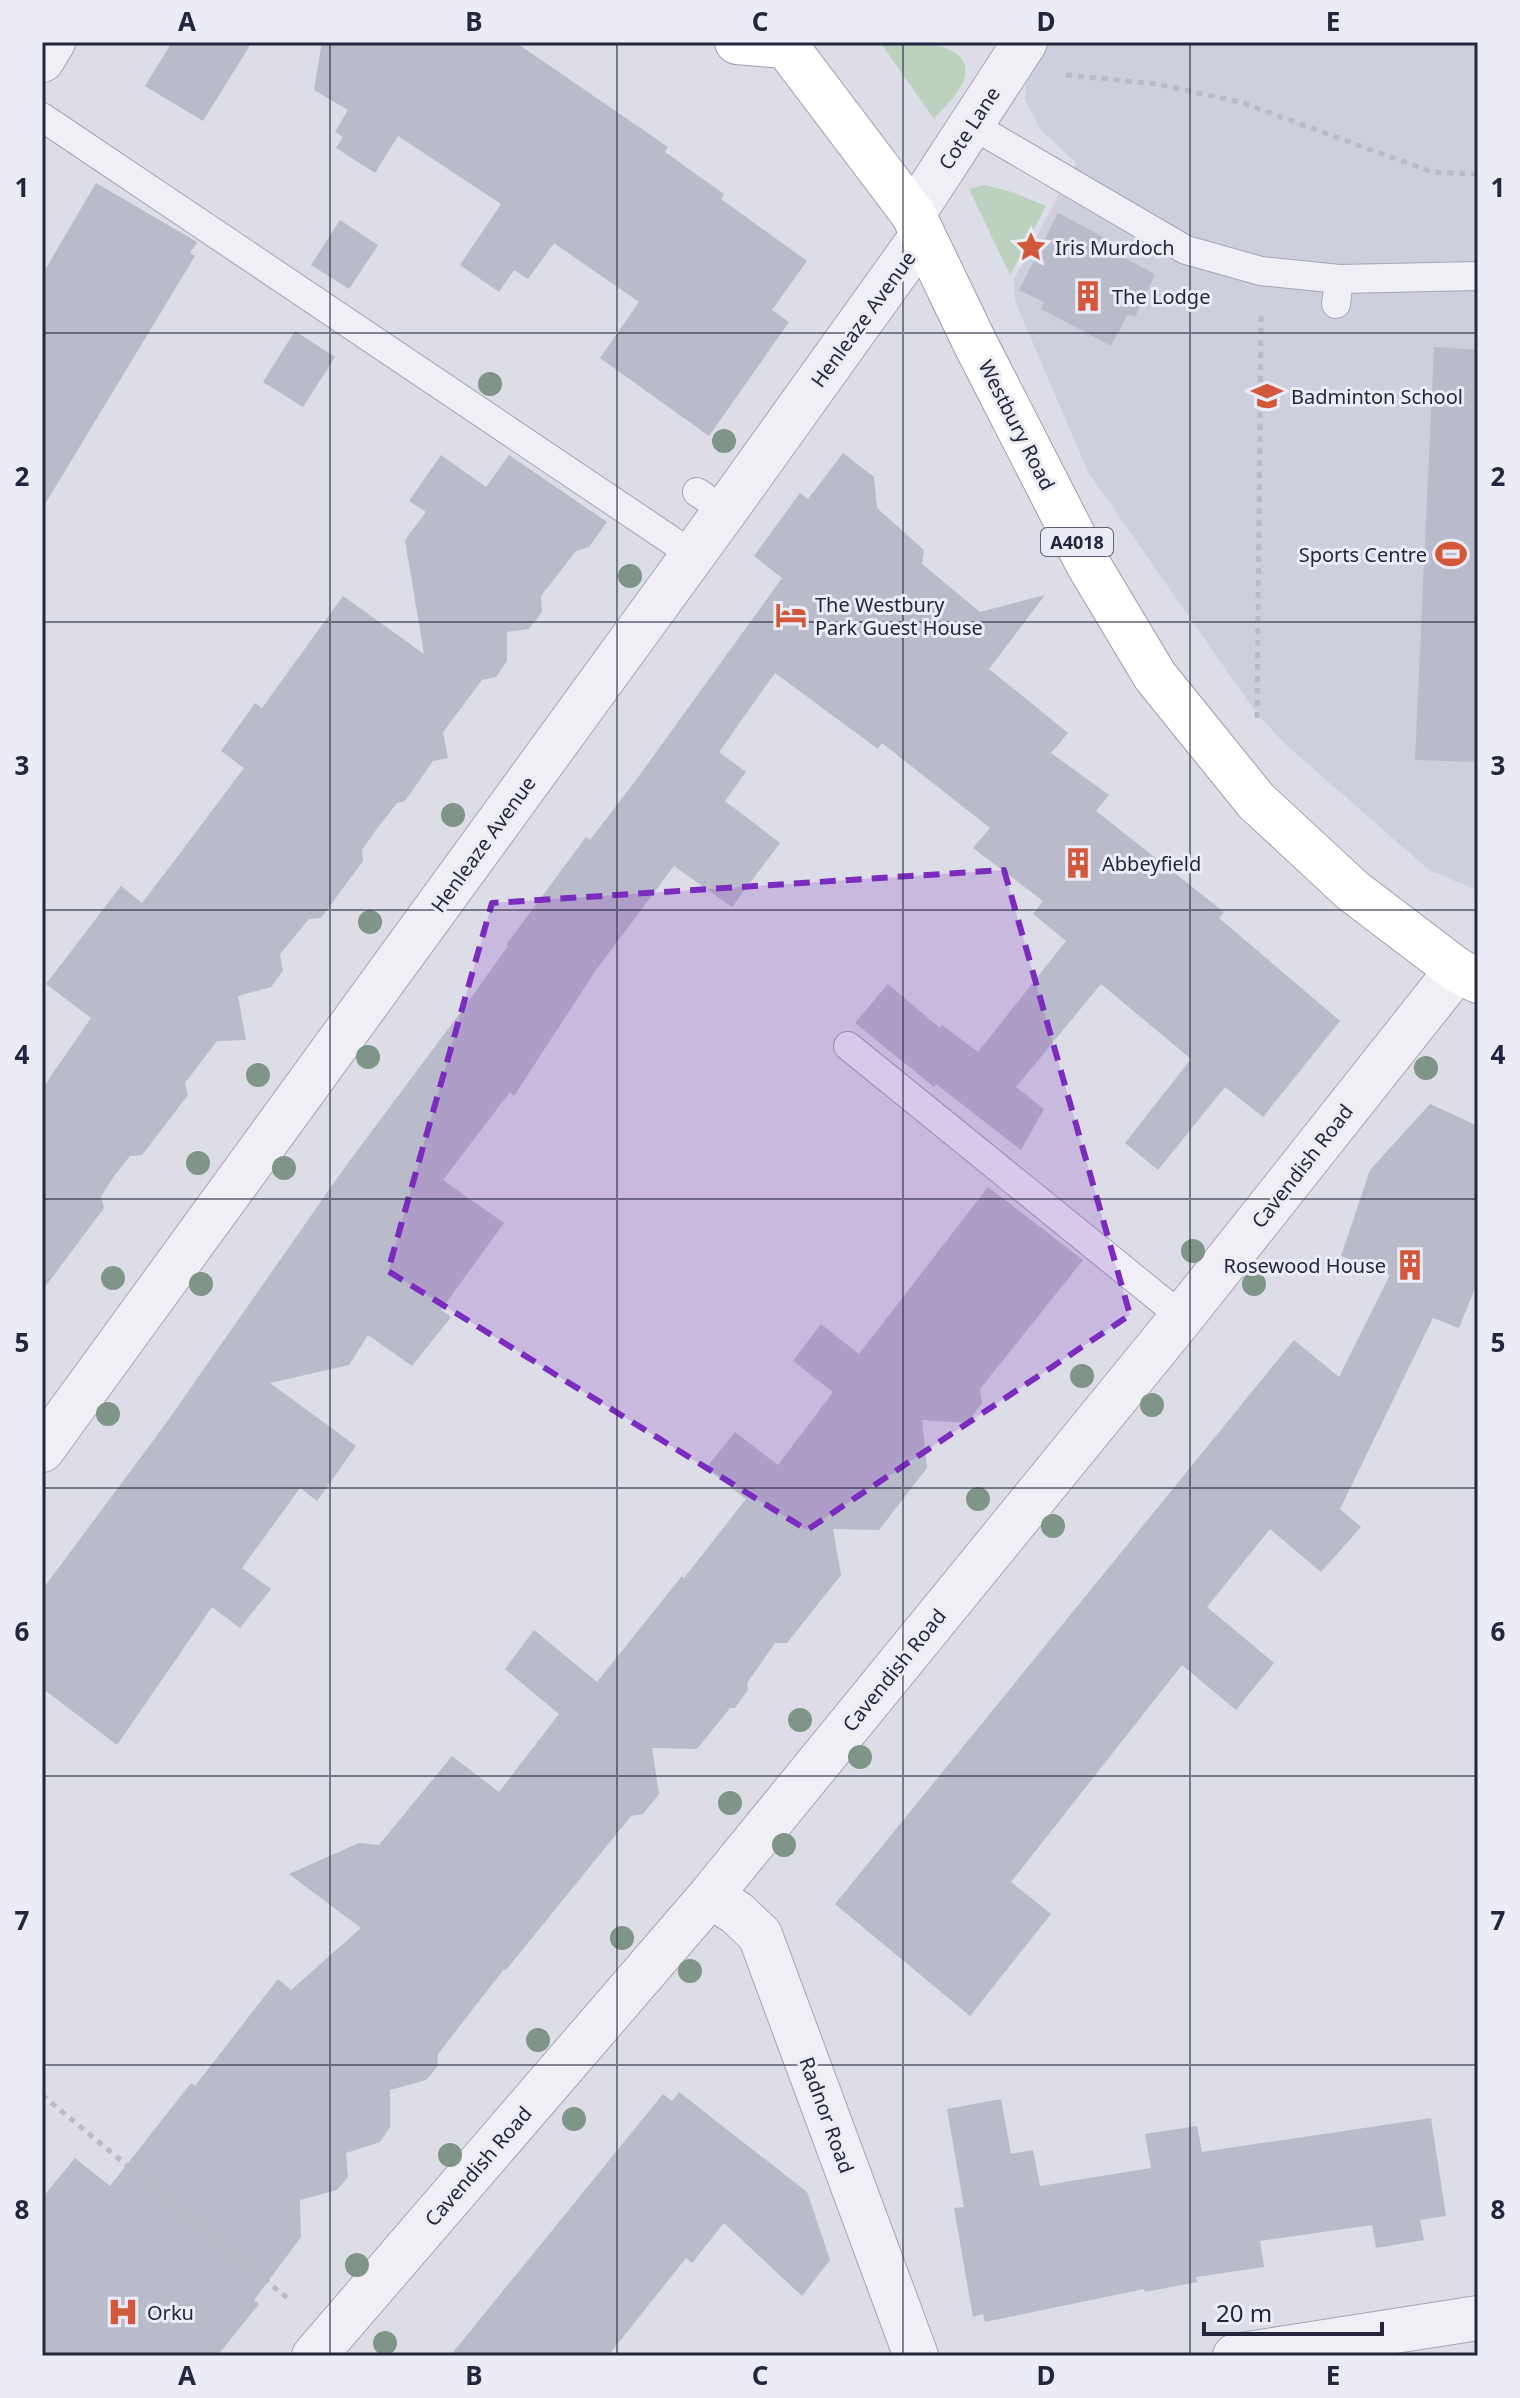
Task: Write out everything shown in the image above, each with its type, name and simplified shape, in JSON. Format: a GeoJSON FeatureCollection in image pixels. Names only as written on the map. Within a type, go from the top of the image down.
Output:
{"type":"FeatureCollection","features":[{"type":"Feature","properties":{"kind":"main road","name":"Westbury Road"},"geometry":{"type":"LineString","coordinates":[[737,42],[783,44],[917,225],[1088,564],[1155,676],[1256,801],[1353,891],[1468,976]]}},
{"type":"Feature","properties":{"kind":"street"},"geometry":{"type":"LineString","coordinates":[[42,60],[53,42]]}},
{"type":"Feature","properties":{"kind":"street","name":"Cote Lane"},"geometry":{"type":"LineString","coordinates":[[917,225],[972,125],[1025,42]]}},
{"type":"Feature","properties":{"kind":"street","name":"Henleaze Avenue"},"geometry":{"type":"LineString","coordinates":[[42,1450],[693,555],[711,502],[917,225]]}},
{"type":"Feature","properties":{"kind":"street","name":"Cavendish Road"},"geometry":{"type":"LineString","coordinates":[[323,2346],[710,1896],[1182,1317],[1468,976]]}},
{"type":"Feature","properties":{"kind":"street","name":"Radnor Road"},"geometry":{"type":"LineString","coordinates":[[710,1896],[737,1913],[760,1935],[916,2356]]}},
{"type":"Feature","properties":{"kind":"street"},"geometry":{"type":"LineString","coordinates":[[1235,2356],[1478,2318]]}},
{"type":"Feature","properties":{"kind":"lane"},"geometry":{"type":"LineString","coordinates":[[42,117],[693,555]]}},
{"type":"Feature","properties":{"kind":"lane"},"geometry":{"type":"LineString","coordinates":[[972,125],[1186,250],[1337,292],[1478,276]]}},
{"type":"Feature","properties":{"kind":"lane"},"geometry":{"type":"LineString","coordinates":[[848,1046],[1182,1317]]}},
{"type":"Feature","properties":{"kind":"path"},"geometry":{"type":"LineString","coordinates":[[1055,74],[1157,84],[1240,102],[1432,172],[1478,174]]}},
{"type":"Feature","properties":{"kind":"path"},"geometry":{"type":"LineString","coordinates":[[1256,801],[1261,271]]}},
{"type":"Feature","properties":{"kind":"path"},"geometry":{"type":"LineString","coordinates":[[42,2095],[323,2346]]}},
{"type":"Feature","properties":{"kind":"highlighted area"},"geometry":{"type":"Polygon","coordinates":[[[1004,870],[1130,1315],[807,1530],[388,1271],[492,903],[1004,870]]]}},
{"type":"Feature","properties":{"kind":"shaded area","name":"Badminton School"},"geometry":{"type":"Polygon","coordinates":[[[1052,42],[1478,42],[1478,891],[1429,870],[1285,744],[1257,714],[1088,472],[1015,301],[1014,279],[1076,163],[1041,130],[1025,100],[1026,71],[1052,42]]]}},
{"type":"Feature","properties":{"kind":"green space"},"geometry":{"type":"Polygon","coordinates":[[[880,42],[936,45],[960,56],[965,66],[962,84],[934,119],[880,42]]]}},
{"type":"Feature","properties":{"kind":"green space"},"geometry":{"type":"Polygon","coordinates":[[[985,185],[1046,206],[1010,275],[969,189],[985,185]]]}},
{"type":"Feature","properties":{"kind":"building"},"geometry":{"type":"Polygon","coordinates":[[[172,42],[252,42],[203,121],[145,86],[172,42]]]}},
{"type":"Feature","properties":{"kind":"building"},"geometry":{"type":"Polygon","coordinates":[[[322,42],[515,42],[668,147],[665,152],[724,194],[721,199],[807,261],[772,310],[789,322],[709,436],[600,358],[639,302],[554,243],[528,279],[514,270],[499,292],[460,265],[501,204],[398,136],[375,173],[336,148],[343,137],[335,132],[348,110],[314,90],[322,42]]]}},
{"type":"Feature","properties":{"kind":"building"},"geometry":{"type":"Polygon","coordinates":[[[96,183],[197,242],[190,253],[195,256],[42,509],[42,275],[96,183]]]}},
{"type":"Feature","properties":{"kind":"building","name":"The Lodge"},"geometry":{"type":"Polygon","coordinates":[[[1058,213],[1124,248],[1119,255],[1155,274],[1135,317],[1128,314],[1111,346],[1041,309],[1044,302],[1019,290],[1058,213]]]}},
{"type":"Feature","properties":{"kind":"building"},"geometry":{"type":"Polygon","coordinates":[[[340,220],[378,245],[349,289],[311,265],[340,220]]]}},
{"type":"Feature","properties":{"kind":"building"},"geometry":{"type":"Polygon","coordinates":[[[295,331],[335,357],[303,407],[263,382],[295,331]]]}},
{"type":"Feature","properties":{"kind":"building","name":"Sports Centre"},"geometry":{"type":"Polygon","coordinates":[[[1434,347],[1478,350],[1478,762],[1415,760],[1434,347]]]}},
{"type":"Feature","properties":{"kind":"building"},"geometry":{"type":"Polygon","coordinates":[[[843,453],[874,477],[877,508],[924,550],[922,564],[980,612],[1045,595],[989,669],[1068,733],[1051,753],[1109,795],[1096,811],[1224,912],[1219,918],[1340,1021],[1263,1117],[1225,1087],[1158,1170],[1125,1143],[1191,1059],[1101,984],[1016,1087],[1044,1109],[1021,1150],[936,1084],[934,1087],[855,1023],[888,984],[940,1028],[942,1025],[978,1052],[1066,941],[1033,914],[1043,901],[973,848],[990,828],[882,743],[878,749],[775,673],[719,752],[746,772],[725,801],[780,843],[732,907],[674,866],[596,970],[514,1096],[510,1092],[443,1180],[504,1223],[441,1310],[451,1317],[412,1366],[368,1335],[349,1365],[270,1383],[356,1446],[317,1501],[300,1488],[242,1568],[271,1589],[240,1628],[212,1607],[117,1745],[42,1688],[42,1590],[164,1426],[345,1167],[460,1013],[506,945],[586,837],[590,840],[636,780],[782,578],[754,556],[800,493],[808,499],[843,453]]]}},
{"type":"Feature","properties":{"kind":"building"},"geometry":{"type":"Polygon","coordinates":[[[441,455],[486,487],[509,455],[607,522],[589,547],[576,551],[541,596],[542,612],[529,629],[507,632],[507,661],[496,677],[482,680],[443,732],[448,758],[433,761],[405,801],[397,803],[362,850],[363,861],[321,918],[309,919],[280,954],[283,971],[271,987],[238,996],[246,1040],[217,1041],[185,1083],[188,1095],[142,1155],[130,1156],[114,1176],[101,1197],[104,1208],[42,1291],[42,1089],[91,1018],[46,984],[121,886],[142,903],[178,856],[244,768],[221,751],[255,703],[262,708],[343,596],[424,654],[405,540],[426,512],[409,501],[441,455]]]}},
{"type":"Feature","properties":{"kind":"building"},"geometry":{"type":"Polygon","coordinates":[[[1430,1104],[1478,1126],[1478,1281],[1459,1328],[1433,1318],[1340,1509],[1361,1527],[1321,1572],[1270,1529],[1207,1607],[1274,1663],[1236,1710],[1182,1665],[1011,1882],[1051,1914],[970,2016],[835,1904],[1294,1340],[1339,1377],[1390,1275],[1341,1256],[1370,1170],[1430,1104]]]}},
{"type":"Feature","properties":{"kind":"building"},"geometry":{"type":"Polygon","coordinates":[[[988,1187],[1083,1260],[980,1389],[982,1403],[967,1423],[922,1420],[927,1468],[879,1530],[833,1529],[841,1575],[787,1643],[775,1643],[747,1683],[748,1690],[735,1708],[730,1708],[697,1749],[652,1748],[659,1794],[643,1814],[631,1816],[504,1969],[438,2054],[437,2067],[426,2080],[390,2090],[390,2127],[380,2142],[346,2153],[348,2177],[337,2190],[300,2200],[301,2237],[254,2300],[259,2304],[217,2356],[42,2356],[42,2198],[75,2158],[110,2186],[191,2083],[195,2086],[278,1979],[291,1990],[361,1928],[289,1874],[359,1843],[379,1845],[452,1756],[499,1792],[559,1714],[505,1669],[534,1630],[597,1682],[746,1499],[706,1468],[735,1432],[778,1465],[833,1392],[793,1361],[821,1324],[859,1354],[988,1187]]]}},
{"type":"Feature","properties":{"kind":"building"},"geometry":{"type":"Polygon","coordinates":[[[679,2092],[807,2192],[830,2260],[802,2296],[724,2223],[692,2263],[686,2258],[608,2356],[450,2356],[663,2094],[672,2101],[679,2092]]]}},
{"type":"Feature","properties":{"kind":"building"},"geometry":{"type":"Polygon","coordinates":[[[1001,2099],[1011,2154],[1033,2150],[1040,2186],[1151,2168],[1145,2134],[1197,2126],[1202,2152],[1431,2118],[1446,2216],[1420,2220],[1424,2240],[1376,2248],[1372,2225],[1260,2241],[1264,2267],[1196,2277],[1197,2282],[1145,2292],[1144,2289],[985,2322],[983,2314],[973,2317],[954,2208],[964,2207],[947,2109],[1001,2099]]]}},
{"type":"Feature","properties":{"kind":"place","name":"Iris Murdoch"},"geometry":{"type":"Point","coordinates":[1031,247]}},
{"type":"Feature","properties":{"kind":"place","name":"The Lodge"},"geometry":{"type":"Point","coordinates":[1088,296]}},
{"type":"Feature","properties":{"kind":"place","name":"Badminton School"},"geometry":{"type":"Point","coordinates":[1267,396]}},
{"type":"Feature","properties":{"kind":"place","name":"Sports Centre"},"geometry":{"type":"Point","coordinates":[1451,554]}},
{"type":"Feature","properties":{"kind":"place","name":"The Westbury Park Guest House"},"geometry":{"type":"Point","coordinates":[791,615]}},
{"type":"Feature","properties":{"kind":"place","name":"Abbeyfield"},"geometry":{"type":"Point","coordinates":[1078,863]}},
{"type":"Feature","properties":{"kind":"place","name":"Rosewood House"},"geometry":{"type":"Point","coordinates":[1410,1265]}},
{"type":"Feature","properties":{"kind":"place","name":"Orku"},"geometry":{"type":"Point","coordinates":[123,2312]}}]}
